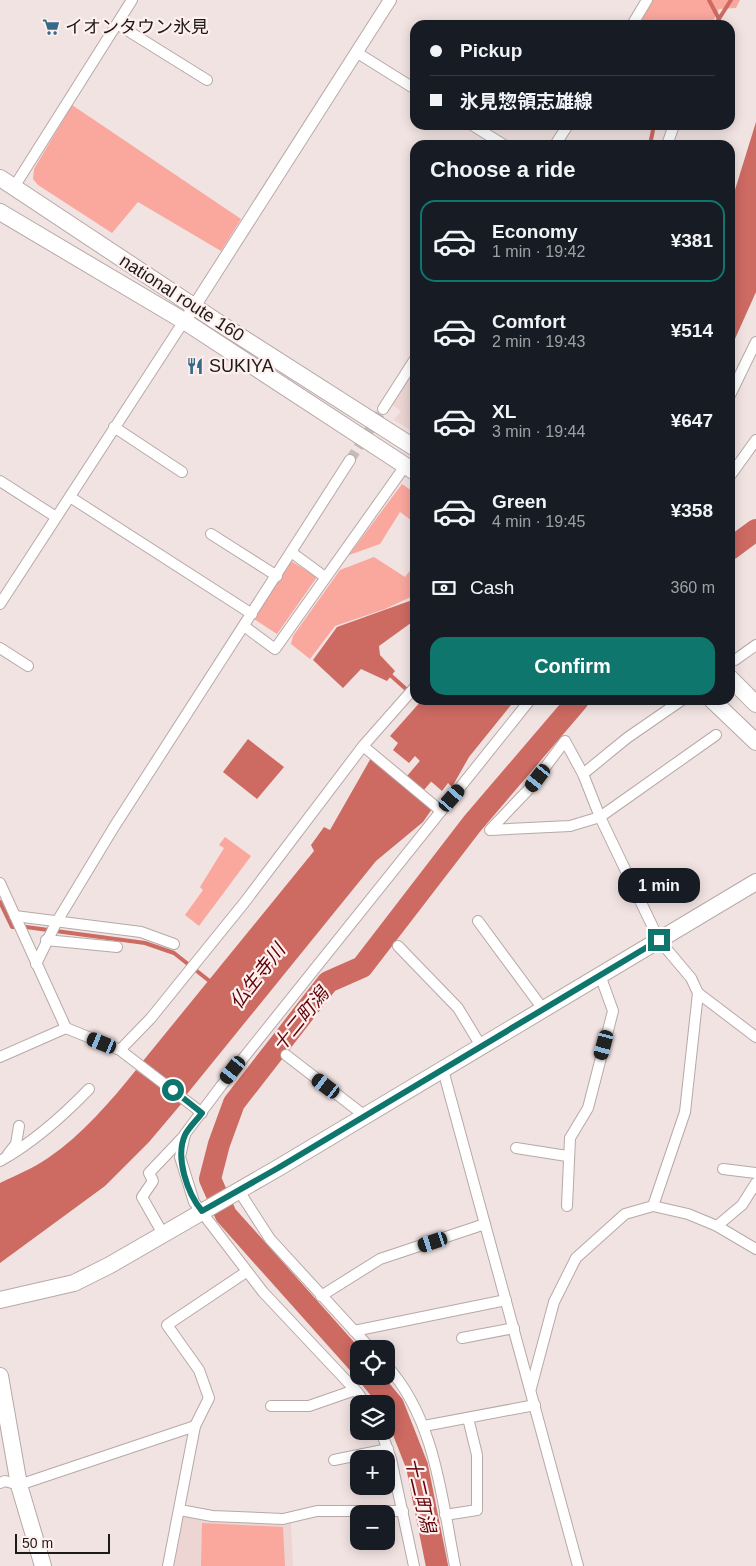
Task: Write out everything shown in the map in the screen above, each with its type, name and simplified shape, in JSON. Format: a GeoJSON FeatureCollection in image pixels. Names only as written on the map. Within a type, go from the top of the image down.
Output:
{"type":"FeatureCollection","features":[{"type":"Feature","properties":{"kind":"main road","name":"national route 160"},"geometry":{"type":"LineString","coordinates":[[0,178],[410,445]]}},
{"type":"Feature","properties":{"kind":"main road","name":"national route 160"},"geometry":{"type":"LineString","coordinates":[[0,212],[184,321],[410,469]]}},
{"type":"Feature","properties":{"kind":"main road"},"geometry":{"type":"LineString","coordinates":[[735,683],[756,704]]}},
{"type":"Feature","properties":{"kind":"main road"},"geometry":{"type":"LineString","coordinates":[[717,705],[756,742]]}},
{"type":"Feature","properties":{"kind":"main road"},"geometry":{"type":"LineString","coordinates":[[0,1300],[74,1283],[163,1234],[237,1192],[756,882]]}},
{"type":"Feature","properties":{"kind":"main road"},"geometry":{"type":"LineString","coordinates":[[0,1376],[19,1484],[43,1566]]}},
{"type":"Feature","properties":{"kind":"street"},"geometry":{"type":"LineString","coordinates":[[14,187],[132,0]]}},
{"type":"Feature","properties":{"kind":"street"},"geometry":{"type":"LineString","coordinates":[[0,604],[390,0]]}},
{"type":"Feature","properties":{"kind":"street"},"geometry":{"type":"LineString","coordinates":[[635,20],[647,0]]}},
{"type":"Feature","properties":{"kind":"street"},"geometry":{"type":"LineString","coordinates":[[117,24],[207,80]]}},
{"type":"Feature","properties":{"kind":"street"},"geometry":{"type":"LineString","coordinates":[[356,52],[410,86]]}},
{"type":"Feature","properties":{"kind":"street"},"geometry":{"type":"LineString","coordinates":[[480,130],[496,140]]}},
{"type":"Feature","properties":{"kind":"street"},"geometry":{"type":"LineString","coordinates":[[735,386],[753,358],[756,342]]}},
{"type":"Feature","properties":{"kind":"street"},"geometry":{"type":"LineString","coordinates":[[383,410],[410,367]]}},
{"type":"Feature","properties":{"kind":"street"},"geometry":{"type":"LineString","coordinates":[[114,427],[182,472]]}},
{"type":"Feature","properties":{"kind":"street"},"geometry":{"type":"LineString","coordinates":[[735,469],[756,440]]}},
{"type":"Feature","properties":{"kind":"street"},"geometry":{"type":"LineString","coordinates":[[36,964],[46,940],[114,828],[350,460]]}},
{"type":"Feature","properties":{"kind":"street"},"geometry":{"type":"LineString","coordinates":[[244,626],[275,650],[325,577],[410,469]]}},
{"type":"Feature","properties":{"kind":"street"},"geometry":{"type":"LineString","coordinates":[[0,481],[56,517]]}},
{"type":"Feature","properties":{"kind":"street"},"geometry":{"type":"LineString","coordinates":[[70,496],[252,614]]}},
{"type":"Feature","properties":{"kind":"street"},"geometry":{"type":"LineString","coordinates":[[211,534],[276,576]]}},
{"type":"Feature","properties":{"kind":"street"},"geometry":{"type":"LineString","coordinates":[[292,552],[325,577]]}},
{"type":"Feature","properties":{"kind":"street"},"geometry":{"type":"LineString","coordinates":[[735,660],[756,645]]}},
{"type":"Feature","properties":{"kind":"street"},"geometry":{"type":"LineString","coordinates":[[0,648],[28,666]]}},
{"type":"Feature","properties":{"kind":"street"},"geometry":{"type":"LineString","coordinates":[[125,1053],[150,1018],[244,903],[363,746],[410,693]]}},
{"type":"Feature","properties":{"kind":"street"},"geometry":{"type":"LineString","coordinates":[[163,1234],[142,1197],[153,1181],[149,1173],[202,1113],[293,993],[401,863],[526,705]]}},
{"type":"Feature","properties":{"kind":"street"},"geometry":{"type":"LineString","coordinates":[[583,774],[627,738],[675,705]]}},
{"type":"Feature","properties":{"kind":"street"},"geometry":{"type":"LineString","coordinates":[[716,735],[600,817],[570,826],[490,830],[528,790],[565,741],[583,774],[600,817],[659,940],[691,978],[698,993],[756,1037]]}},
{"type":"Feature","properties":{"kind":"street"},"geometry":{"type":"LineString","coordinates":[[363,746],[441,811]]}},
{"type":"Feature","properties":{"kind":"street"},"geometry":{"type":"LineString","coordinates":[[0,883],[66,1028],[125,1053],[202,1113]]}},
{"type":"Feature","properties":{"kind":"street"},"geometry":{"type":"LineString","coordinates":[[16,916],[56,923],[140,932],[174,944]]}},
{"type":"Feature","properties":{"kind":"street"},"geometry":{"type":"LineString","coordinates":[[478,921],[543,1009]]}},
{"type":"Feature","properties":{"kind":"street"},"geometry":{"type":"LineString","coordinates":[[46,940],[117,947]]}},
{"type":"Feature","properties":{"kind":"street"},"geometry":{"type":"LineString","coordinates":[[398,946],[458,1008],[482,1046]]}},
{"type":"Feature","properties":{"kind":"street"},"geometry":{"type":"LineString","coordinates":[[567,1206],[567,1156],[570,1138],[588,1108],[613,1011],[600,975]]}},
{"type":"Feature","properties":{"kind":"street"},"geometry":{"type":"LineString","coordinates":[[653,1206],[685,1112],[698,993]]}},
{"type":"Feature","properties":{"kind":"street"},"geometry":{"type":"LineString","coordinates":[[0,1056],[66,1028]]}},
{"type":"Feature","properties":{"kind":"street"},"geometry":{"type":"LineString","coordinates":[[286,1055],[365,1116]]}},
{"type":"Feature","properties":{"kind":"street"},"geometry":{"type":"LineString","coordinates":[[442,1070],[578,1566]]}},
{"type":"Feature","properties":{"kind":"street"},"geometry":{"type":"LineString","coordinates":[[3,1159],[19,1150],[61,1118],[89,1089]]}},
{"type":"Feature","properties":{"kind":"street"},"geometry":{"type":"LineString","coordinates":[[3,1159],[16,1144],[19,1126]]}},
{"type":"Feature","properties":{"kind":"street"},"geometry":{"type":"LineString","coordinates":[[185,1134],[180,1157],[194,1202],[204,1210],[246,1272],[262,1292],[359,1395]]}},
{"type":"Feature","properties":{"kind":"street"},"geometry":{"type":"LineString","coordinates":[[516,1148],[567,1156]]}},
{"type":"Feature","properties":{"kind":"street"},"geometry":{"type":"LineString","coordinates":[[723,1169],[756,1173]]}},
{"type":"Feature","properties":{"kind":"street"},"geometry":{"type":"LineString","coordinates":[[717,1226],[742,1205],[756,1182]]}},
{"type":"Feature","properties":{"kind":"street"},"geometry":{"type":"LineString","coordinates":[[237,1192],[270,1239],[363,1340]]}},
{"type":"Feature","properties":{"kind":"street"},"geometry":{"type":"LineString","coordinates":[[530,1388],[554,1302],[576,1258],[625,1214],[653,1206],[688,1214],[717,1226],[756,1250]]}},
{"type":"Feature","properties":{"kind":"street"},"geometry":{"type":"LineString","coordinates":[[321,1296],[380,1259],[485,1224]]}},
{"type":"Feature","properties":{"kind":"street"},"geometry":{"type":"LineString","coordinates":[[168,1566],[195,1426],[209,1398],[206,1385],[199,1370],[167,1325],[246,1272]]}},
{"type":"Feature","properties":{"kind":"street"},"geometry":{"type":"LineString","coordinates":[[354,1330],[506,1300]]}},
{"type":"Feature","properties":{"kind":"street"},"geometry":{"type":"LineString","coordinates":[[462,1338],[514,1328]]}},
{"type":"Feature","properties":{"kind":"street"},"geometry":{"type":"LineString","coordinates":[[395,1378],[414,1405],[424,1426],[455,1566]]}},
{"type":"Feature","properties":{"kind":"street"},"geometry":{"type":"LineString","coordinates":[[270,1406],[309,1406],[355,1390]]}},
{"type":"Feature","properties":{"kind":"street"},"geometry":{"type":"LineString","coordinates":[[424,1426],[535,1405]]}},
{"type":"Feature","properties":{"kind":"street"},"geometry":{"type":"LineString","coordinates":[[445,1515],[477,1510],[476,1455],[468,1418]]}},
{"type":"Feature","properties":{"kind":"street"},"geometry":{"type":"LineString","coordinates":[[0,1483],[5,1481],[19,1484],[195,1426]]}},
{"type":"Feature","properties":{"kind":"street"},"geometry":{"type":"LineString","coordinates":[[384,1440],[403,1511],[414,1566]]}},
{"type":"Feature","properties":{"kind":"street"},"geometry":{"type":"LineString","coordinates":[[334,1460],[388,1449]]}},
{"type":"Feature","properties":{"kind":"street"},"geometry":{"type":"LineString","coordinates":[[180,1510],[212,1516],[283,1520],[317,1511],[403,1511]]}},
{"type":"Feature","properties":{"kind":"shaded area"},"geometry":{"type":"Polygon","coordinates":[[[652,0],[740,0],[736,8],[719,9],[714,20],[639,20],[652,0]]]}},
{"type":"Feature","properties":{"kind":"shaded area"},"geometry":{"type":"Polygon","coordinates":[[[72,105],[241,219],[221,251],[138,202],[112,233],[38,185],[33,179],[34,169],[72,105]]]}},
{"type":"Feature","properties":{"kind":"shaded area"},"geometry":{"type":"Polygon","coordinates":[[[410,377],[410,430],[394,420],[401,411],[391,404],[410,377]]]}},
{"type":"Feature","properties":{"kind":"shaded area"},"geometry":{"type":"Polygon","coordinates":[[[402,484],[410,490],[410,519],[400,512],[380,544],[349,555],[402,484]]]}},
{"type":"Feature","properties":{"kind":"shaded area"},"geometry":{"type":"Polygon","coordinates":[[[374,557],[405,577],[410,570],[410,597],[385,609],[335,626],[310,659],[291,644],[293,636],[340,570],[374,557]]]}},
{"type":"Feature","properties":{"kind":"shaded area"},"geometry":{"type":"Polygon","coordinates":[[[291,561],[317,577],[277,634],[254,619],[291,561]]]}},
{"type":"Feature","properties":{"kind":"shaded area"},"geometry":{"type":"Polygon","coordinates":[[[225,837],[251,856],[199,926],[185,915],[203,890],[200,887],[224,848],[219,845],[225,837]]]}},
{"type":"Feature","properties":{"kind":"shaded area"},"geometry":{"type":"Polygon","coordinates":[[[183,1516],[275,1524],[291,1523],[293,1566],[174,1566],[183,1516]]]}},
{"type":"Feature","properties":{"kind":"shaded area"},"geometry":{"type":"Polygon","coordinates":[[[202,1523],[283,1527],[285,1566],[201,1566],[202,1523]]]}},
{"type":"Feature","properties":{"kind":"water"},"geometry":{"type":"Polygon","coordinates":[[[756,122],[756,292],[735,339],[735,190],[756,122]]]}},
{"type":"Feature","properties":{"kind":"water"},"geometry":{"type":"Polygon","coordinates":[[[410,601],[410,624],[379,646],[380,655],[395,671],[387,681],[361,669],[343,688],[313,660],[337,627],[410,601]]]}},
{"type":"Feature","properties":{"kind":"water"},"geometry":{"type":"Polygon","coordinates":[[[418,705],[511,705],[469,757],[452,787],[448,783],[442,791],[426,777],[430,771],[415,756],[409,763],[393,750],[398,743],[390,736],[418,705]]]}},
{"type":"Feature","properties":{"kind":"water"},"geometry":{"type":"Polygon","coordinates":[[[248,739],[284,767],[257,799],[223,772],[248,739]]]}},
{"type":"Feature","properties":{"kind":"water"},"geometry":{"type":"Polygon","coordinates":[[[371,758],[432,809],[423,822],[376,861],[187,1094],[143,1061],[314,851],[311,845],[324,827],[330,830],[371,758]]]}},
{"type":"Feature","properties":{"kind":"water"},"geometry":{"type":"Polygon","coordinates":[[[136,1070],[182,1103],[149,1142],[105,1186],[0,1263],[0,1183],[43,1162],[61,1149],[106,1106],[136,1070]]]}},
{"type":"Feature","properties":{"kind":"waterway"},"geometry":{"type":"LineString","coordinates":[[709,0],[719,19]]}},
{"type":"Feature","properties":{"kind":"waterway"},"geometry":{"type":"LineString","coordinates":[[718,20],[731,0]]}},
{"type":"Feature","properties":{"kind":"waterway"},"geometry":{"type":"LineString","coordinates":[[651,140],[653,130]]}},
{"type":"Feature","properties":{"kind":"waterway","name":"十二町潟"},"geometry":{"type":"LineString","coordinates":[[735,545],[756,530]]}},
{"type":"Feature","properties":{"kind":"waterway"},"geometry":{"type":"LineString","coordinates":[[388,673],[410,693]]}},
{"type":"Feature","properties":{"kind":"waterway","name":"仏生寺川"},"geometry":{"type":"LineString","coordinates":[[396,806],[482,705]]}},
{"type":"Feature","properties":{"kind":"waterway","name":"十二町潟"},"geometry":{"type":"LineString","coordinates":[[350,1354],[226,1215],[210,1179],[219,1144],[234,1103],[328,982],[362,967],[472,824],[574,705]]}},
{"type":"Feature","properties":{"kind":"waterway"},"geometry":{"type":"LineString","coordinates":[[0,902],[12,927],[26,927],[145,943],[174,953],[212,983]]}},
{"type":"Feature","properties":{"kind":"waterway","name":"十二町潟"},"geometry":{"type":"LineString","coordinates":[[376,1385],[393,1405],[417,1466],[437,1566]]}},
{"type":"Feature","properties":{"kind":"tunnel"},"geometry":{"type":"LineString","coordinates":[[350,460],[383,409]]}},
{"type":"Feature","properties":{"kind":"place","name":"イオンタウン氷見"},"geometry":{"type":"Point","coordinates":[51,27]}},
{"type":"Feature","properties":{"kind":"place","name":"SUKIYA"},"geometry":{"type":"Point","coordinates":[195,366]}},
{"type":"Feature","properties":{"kind":"route"},"geometry":{"type":"LineString","coordinates":[[173,1090],[202,1113],[185,1134],[180,1157],[194,1202],[202,1211],[278,1168],[659,940]]}}]}
